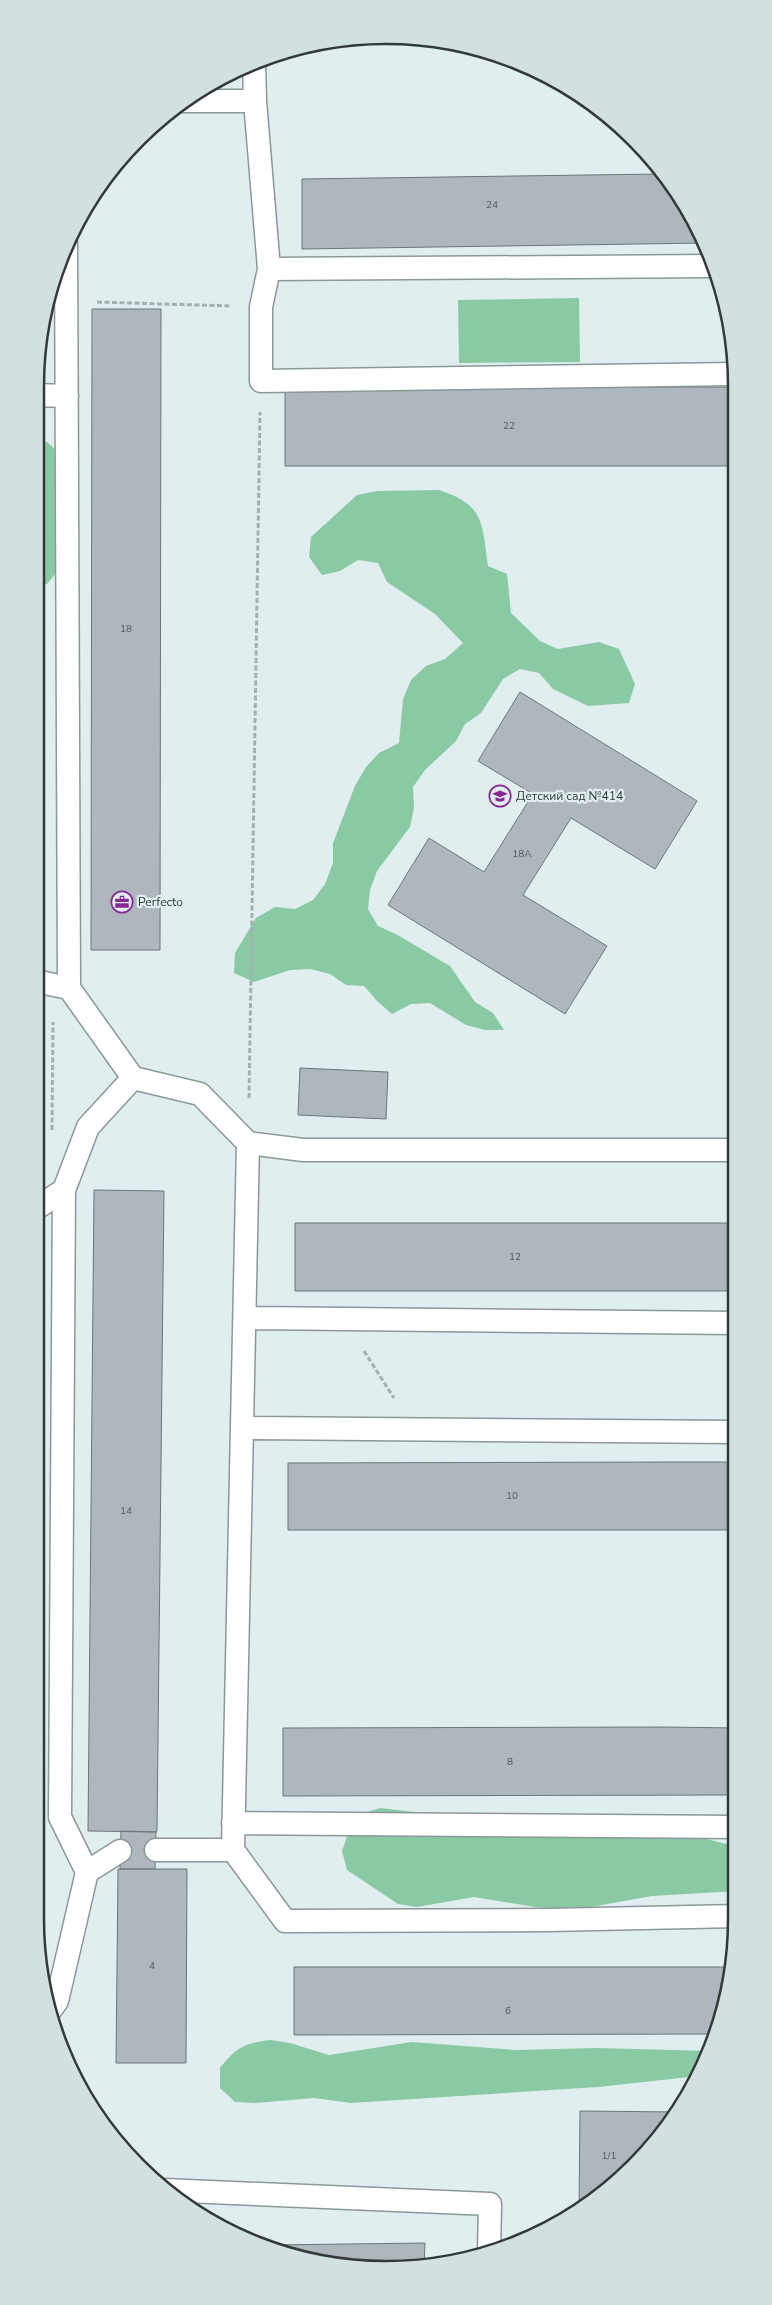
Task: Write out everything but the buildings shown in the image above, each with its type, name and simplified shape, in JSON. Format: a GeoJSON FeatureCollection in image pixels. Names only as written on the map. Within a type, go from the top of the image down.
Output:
{"type":"FeatureCollection","features":[{"type":"Feature","properties":{"kind":"lane"},"geometry":{"type":"LineString","coordinates":[[254,70],[255,101],[269,269],[261,308],[261,381],[728,374]]}},
{"type":"Feature","properties":{"kind":"lane"},"geometry":{"type":"LineString","coordinates":[[196,101],[255,101]]}},
{"type":"Feature","properties":{"kind":"lane"},"geometry":{"type":"LineString","coordinates":[[66,265],[67,396],[52,985],[133,1078],[200,1094],[248,1143],[303,1150],[728,1150]]}},
{"type":"Feature","properties":{"kind":"lane"},"geometry":{"type":"LineString","coordinates":[[269,269],[706,266]]}},
{"type":"Feature","properties":{"kind":"lane"},"geometry":{"type":"LineString","coordinates":[[44,395],[67,396]]}},
{"type":"Feature","properties":{"kind":"lane"},"geometry":{"type":"LineString","coordinates":[[54,2005],[57,2002],[88,1872],[60,1817],[64,1190],[88,1127],[133,1078]]}},
{"type":"Feature","properties":{"kind":"lane"},"geometry":{"type":"LineString","coordinates":[[248,1143],[233,1850],[285,1921],[549,1920],[728,1916]]}},
{"type":"Feature","properties":{"kind":"lane"},"geometry":{"type":"LineString","coordinates":[[44,1203],[64,1190]]}},
{"type":"Feature","properties":{"kind":"lane"},"geometry":{"type":"LineString","coordinates":[[244,1318],[728,1323]]}},
{"type":"Feature","properties":{"kind":"lane"},"geometry":{"type":"LineString","coordinates":[[242,1428],[728,1432]]}},
{"type":"Feature","properties":{"kind":"lane"},"geometry":{"type":"LineString","coordinates":[[233,1822],[728,1827]]}},
{"type":"Feature","properties":{"kind":"lane"},"geometry":{"type":"LineString","coordinates":[[156,1850],[233,1850]]}},
{"type":"Feature","properties":{"kind":"lane"},"geometry":{"type":"LineString","coordinates":[[88,1872],[120,1851]]}},
{"type":"Feature","properties":{"kind":"lane"},"geometry":{"type":"LineString","coordinates":[[177,2191],[490,2204],[489,2245]]}},
{"type":"Feature","properties":{"kind":"path"},"geometry":{"type":"LineString","coordinates":[[67,300],[261,308]]}},
{"type":"Feature","properties":{"kind":"path"},"geometry":{"type":"LineString","coordinates":[[248,1143],[261,381]]}},
{"type":"Feature","properties":{"kind":"path"},"geometry":{"type":"LineString","coordinates":[[52,985],[52,1131]]}},
{"type":"Feature","properties":{"kind":"path"},"geometry":{"type":"LineString","coordinates":[[343,1318],[414,1429]]}},
{"type":"Feature","properties":{"kind":"green space"},"geometry":{"type":"Polygon","coordinates":[[[579,298],[580,362],[459,363],[458,300],[579,298]]]}},
{"type":"Feature","properties":{"kind":"green space"},"geometry":{"type":"Polygon","coordinates":[[[44,442],[47,442],[56,450],[56,573],[47,584],[44,584],[44,442]]]}},
{"type":"Feature","properties":{"kind":"green space"},"geometry":{"type":"Polygon","coordinates":[[[439,490],[465,502],[473,509],[482,527],[488,566],[507,574],[511,613],[540,641],[558,649],[599,642],[619,649],[635,684],[629,703],[588,706],[553,689],[539,673],[520,669],[503,679],[481,713],[465,724],[456,741],[425,770],[413,787],[414,808],[410,827],[377,871],[370,890],[368,909],[378,926],[396,934],[450,966],[475,1002],[493,1013],[504,1030],[485,1030],[466,1025],[430,1003],[411,1004],[392,1014],[364,986],[346,985],[330,974],[311,969],[290,970],[254,982],[234,973],[235,953],[256,918],[275,907],[295,909],[313,900],[325,884],[333,863],[333,843],[355,786],[366,767],[379,753],[399,743],[403,699],[411,680],[426,666],[445,659],[463,643],[435,614],[387,582],[378,563],[358,560],[340,571],[322,575],[309,557],[311,537],[357,495],[377,491],[439,490]]]}},
{"type":"Feature","properties":{"kind":"green space"},"geometry":{"type":"Polygon","coordinates":[[[380,1808],[441,1815],[686,1834],[728,1844],[728,1892],[652,1896],[574,1910],[535,1907],[474,1897],[417,1907],[398,1904],[347,1870],[342,1851],[349,1831],[361,1814],[380,1808]]]}},
{"type":"Feature","properties":{"kind":"green space"},"geometry":{"type":"Polygon","coordinates":[[[270,2040],[290,2043],[329,2055],[412,2042],[516,2050],[597,2048],[702,2051],[689,2077],[598,2087],[351,2103],[314,2098],[255,2103],[235,2102],[220,2088],[220,2068],[236,2051],[253,2043],[270,2040]]]}},
{"type":"Feature","properties":{"kind":"place","name":"Детский сад №414"},"geometry":{"type":"Point","coordinates":[500,796]}},
{"type":"Feature","properties":{"kind":"place","name":"Perfecto"},"geometry":{"type":"Point","coordinates":[122,902]}}]}
